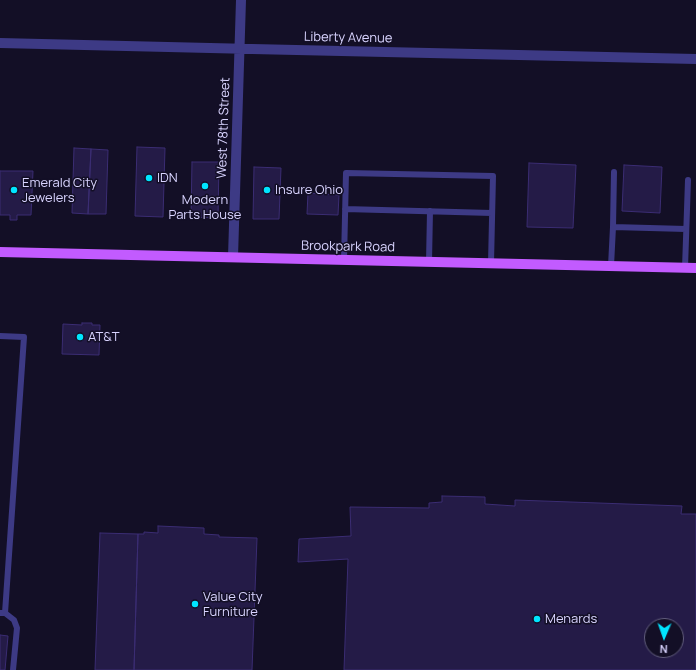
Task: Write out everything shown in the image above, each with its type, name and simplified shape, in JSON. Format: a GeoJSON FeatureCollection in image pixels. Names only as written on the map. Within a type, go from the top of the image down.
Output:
{"type":"FeatureCollection","features":[{"type":"Feature","properties":{"kind":"main road","name":"Brookpark Road"},"geometry":{"type":"LineString","coordinates":[[0,252],[696,268]]}},
{"type":"Feature","properties":{"kind":"street","name":"West 78th Street"},"geometry":{"type":"LineString","coordinates":[[233,257],[241,0]]}},
{"type":"Feature","properties":{"kind":"street","name":"Liberty Avenue"},"geometry":{"type":"LineString","coordinates":[[0,43],[696,59]]}},
{"type":"Feature","properties":{"kind":"lane"},"geometry":{"type":"LineString","coordinates":[[611,266],[614,172]]}},
{"type":"Feature","properties":{"kind":"lane"},"geometry":{"type":"LineString","coordinates":[[344,260],[346,173],[493,176],[491,263]]}},
{"type":"Feature","properties":{"kind":"lane"},"geometry":{"type":"LineString","coordinates":[[685,268],[688,180]]}},
{"type":"Feature","properties":{"kind":"lane"},"geometry":{"type":"LineString","coordinates":[[345,209],[492,213]]}},
{"type":"Feature","properties":{"kind":"lane"},"geometry":{"type":"LineString","coordinates":[[429,262],[430,211]]}},
{"type":"Feature","properties":{"kind":"lane"},"geometry":{"type":"LineString","coordinates":[[613,227],[686,229]]}},
{"type":"Feature","properties":{"kind":"lane"},"geometry":{"type":"LineString","coordinates":[[0,336],[24,337],[3,613],[14,620],[17,628],[13,670]]}},
{"type":"Feature","properties":{"kind":"building"},"geometry":{"type":"Polygon","coordinates":[[[137,147],[165,148],[163,217],[135,216],[137,147]]]}},
{"type":"Feature","properties":{"kind":"building"},"geometry":{"type":"Polygon","coordinates":[[[74,148],[91,149],[88,214],[72,213],[74,148]]]}},
{"type":"Feature","properties":{"kind":"building"},"geometry":{"type":"Polygon","coordinates":[[[91,149],[108,150],[106,214],[88,214],[91,149]]]}},
{"type":"Feature","properties":{"kind":"building"},"geometry":{"type":"Polygon","coordinates":[[[192,162],[219,162],[218,218],[191,217],[192,162]]]}},
{"type":"Feature","properties":{"kind":"building"},"geometry":{"type":"Polygon","coordinates":[[[529,163],[576,165],[573,228],[527,227],[529,163]]]}},
{"type":"Feature","properties":{"kind":"building"},"geometry":{"type":"Polygon","coordinates":[[[624,165],[662,167],[660,213],[622,211],[624,165]]]}},
{"type":"Feature","properties":{"kind":"building"},"geometry":{"type":"Polygon","coordinates":[[[254,167],[281,168],[279,219],[253,219],[254,167]]]}},
{"type":"Feature","properties":{"kind":"building"},"geometry":{"type":"Polygon","coordinates":[[[0,171],[33,171],[31,215],[17,215],[17,220],[10,220],[10,215],[0,215],[0,171]]]}},
{"type":"Feature","properties":{"kind":"building"},"geometry":{"type":"Polygon","coordinates":[[[308,193],[339,195],[338,215],[307,214],[308,193]]]}},
{"type":"Feature","properties":{"kind":"building"},"geometry":{"type":"Polygon","coordinates":[[[82,323],[100,325],[99,355],[62,354],[63,324],[82,325],[82,323]]]}},
{"type":"Feature","properties":{"kind":"building"},"geometry":{"type":"Polygon","coordinates":[[[442,496],[485,497],[485,504],[515,506],[515,500],[682,506],[681,514],[696,514],[696,670],[344,670],[348,559],[298,562],[299,539],[351,536],[350,507],[429,508],[429,503],[442,502],[442,496]]]}},
{"type":"Feature","properties":{"kind":"building","name":"Value City Furniture"},"geometry":{"type":"Polygon","coordinates":[[[158,526],[204,528],[204,534],[219,535],[219,537],[257,538],[252,670],[134,670],[138,534],[144,534],[144,532],[158,533],[158,526]]]}},
{"type":"Feature","properties":{"kind":"building"},"geometry":{"type":"Polygon","coordinates":[[[100,533],[138,534],[134,670],[95,670],[100,533]]]}},
{"type":"Feature","properties":{"kind":"building"},"geometry":{"type":"Polygon","coordinates":[[[0,635],[8,636],[5,670],[0,670],[0,635]]]}},
{"type":"Feature","properties":{"kind":"place","name":"IDN"},"geometry":{"type":"Point","coordinates":[149,178]}},
{"type":"Feature","properties":{"kind":"place","name":"Modern Parts House"},"geometry":{"type":"Point","coordinates":[205,186]}},
{"type":"Feature","properties":{"kind":"place","name":"Emerald City Jewelers"},"geometry":{"type":"Point","coordinates":[14,190]}},
{"type":"Feature","properties":{"kind":"place","name":"Insure Ohio"},"geometry":{"type":"Point","coordinates":[267,190]}},
{"type":"Feature","properties":{"kind":"place","name":"AT&T"},"geometry":{"type":"Point","coordinates":[80,337]}},
{"type":"Feature","properties":{"kind":"place","name":"Value City Furniture"},"geometry":{"type":"Point","coordinates":[195,604]}},
{"type":"Feature","properties":{"kind":"place","name":"Menards"},"geometry":{"type":"Point","coordinates":[537,619]}}]}
